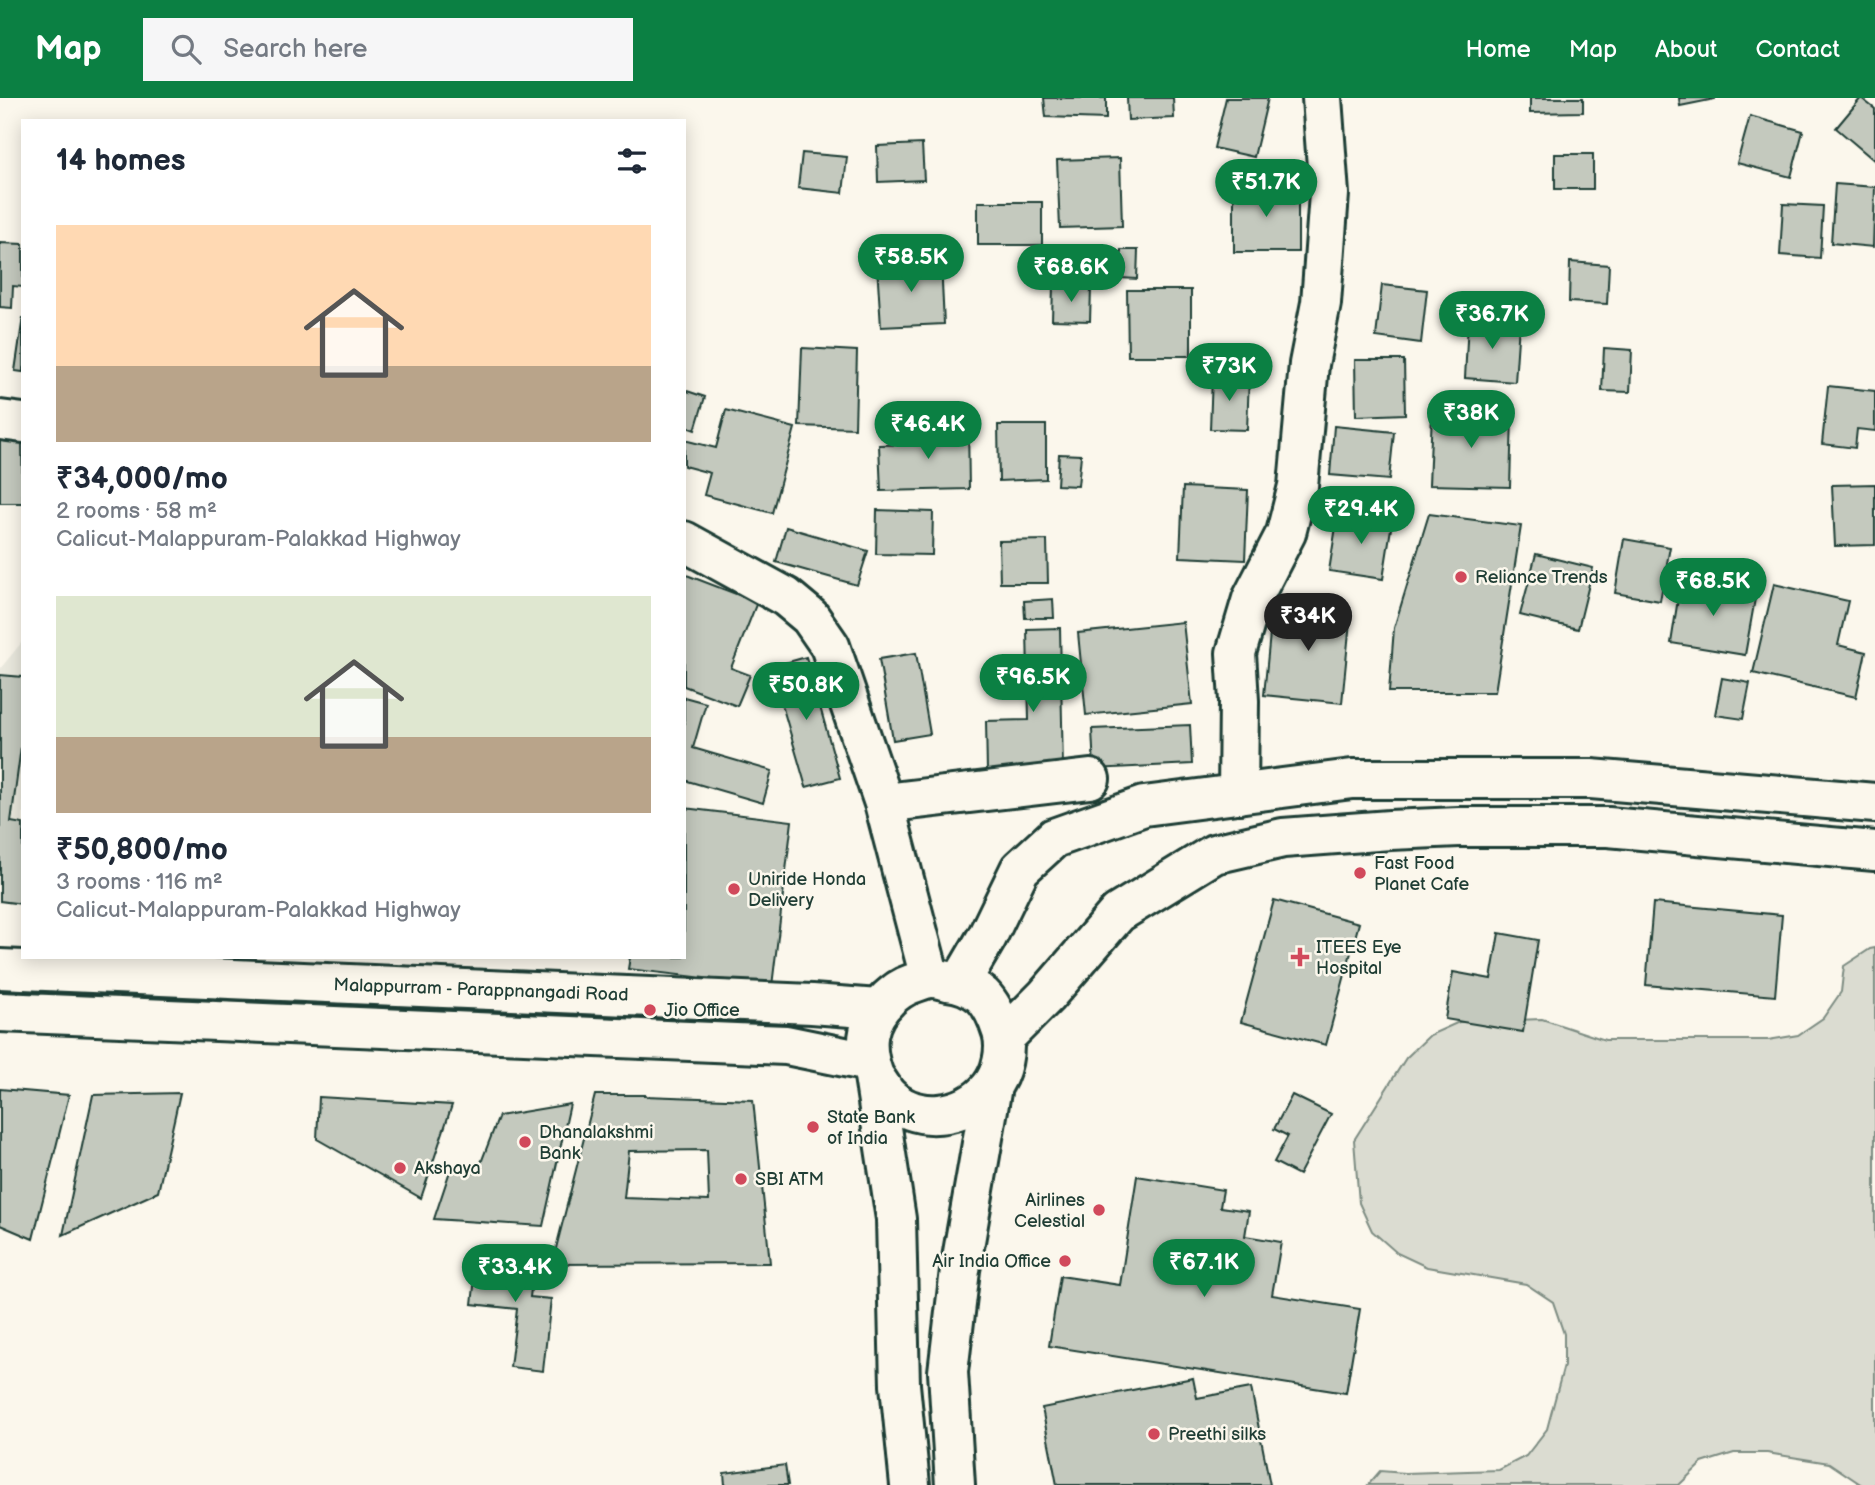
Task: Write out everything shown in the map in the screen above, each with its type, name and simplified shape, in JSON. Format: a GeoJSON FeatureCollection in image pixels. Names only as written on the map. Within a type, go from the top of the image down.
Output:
{"type":"FeatureCollection","features":[{"type":"Feature","properties":{"kind":"main road"},"geometry":{"type":"LineString","coordinates":[[1238,794],[1239,701],[1236,653],[1252,599],[1286,533],[1298,486],[1309,364],[1321,303],[1329,194],[1322,98]]}},
{"type":"Feature","properties":{"kind":"main road"},"geometry":{"type":"LineString","coordinates":[[0,420],[21,423]]}},
{"type":"Feature","properties":{"kind":"main road"},"geometry":{"type":"LineString","coordinates":[[686,542],[786,597],[810,617],[830,646],[945,980]]}},
{"type":"Feature","properties":{"kind":"main road"},"geometry":{"type":"LineString","coordinates":[[884,803],[1090,779]]}},
{"type":"Feature","properties":{"kind":"main road"},"geometry":{"type":"LineString","coordinates":[[945,980],[987,937],[1020,869],[1054,838],[1144,806],[1352,779],[1591,779],[1875,803]]}},
{"type":"Feature","properties":{"kind":"main road"},"geometry":{"type":"LineString","coordinates":[[1642,830],[1645,783]]}},
{"type":"Feature","properties":{"kind":"main road"},"geometry":{"type":"LineString","coordinates":[[1004,1038],[1046,996],[1118,913],[1214,854],[1283,838],[1459,827],[1608,827],[1875,851]]}},
{"type":"Feature","properties":{"kind":"main road","name":"Malappurram - Parappnangadi Road"},"geometry":{"type":"LineString","coordinates":[[0,969],[878,1009]]}},
{"type":"Feature","properties":{"kind":"main road"},"geometry":{"type":"LineString","coordinates":[[910,1485],[900,1385],[895,1219],[867,1044],[870,1026],[878,1009],[901,988],[945,980],[982,995],[996,1015],[1004,1038],[1002,1063],[992,1086],[960,1270],[948,1371],[955,1485]]}},
{"type":"Feature","properties":{"kind":"main road"},"geometry":{"type":"LineString","coordinates":[[0,1013],[786,1045],[871,1069],[888,1095],[907,1109],[930,1115],[954,1112],[975,1103],[992,1086]]}},
{"type":"Feature","properties":{"kind":"shaded area"},"geometry":{"type":"Polygon","coordinates":[[[21,643],[21,885],[0,883],[0,669],[21,643]]]}},
{"type":"Feature","properties":{"kind":"shaded area"},"geometry":{"type":"Polygon","coordinates":[[[1875,948],[1875,1485],[1862,1485],[1829,1463],[1767,1453],[1734,1453],[1702,1463],[1679,1485],[1368,1485],[1380,1471],[1405,1473],[1499,1470],[1526,1456],[1547,1429],[1564,1365],[1564,1334],[1553,1302],[1526,1284],[1427,1267],[1397,1253],[1372,1231],[1359,1203],[1354,1140],[1406,1058],[1430,1035],[1459,1022],[1542,1019],[1605,1040],[1768,1040],[1798,1035],[1823,1018],[1841,992],[1844,966],[1875,948]]]}},
{"type":"Feature","properties":{"kind":"building"},"geometry":{"type":"Polygon","coordinates":[[[1044,98],[1106,98],[1106,119],[1046,117],[1044,98]]]}},
{"type":"Feature","properties":{"kind":"building"},"geometry":{"type":"Polygon","coordinates":[[[1127,98],[1173,98],[1174,118],[1128,120],[1127,98]]]}},
{"type":"Feature","properties":{"kind":"building"},"geometry":{"type":"Polygon","coordinates":[[[1226,98],[1268,98],[1254,157],[1214,148],[1226,98]]]}},
{"type":"Feature","properties":{"kind":"building"},"geometry":{"type":"Polygon","coordinates":[[[1530,98],[1583,98],[1583,112],[1530,113],[1530,98]]]}},
{"type":"Feature","properties":{"kind":"building"},"geometry":{"type":"Polygon","coordinates":[[[1679,98],[1715,98],[1715,99],[1680,106],[1679,98]]]}},
{"type":"Feature","properties":{"kind":"building"},"geometry":{"type":"Polygon","coordinates":[[[1861,98],[1875,109],[1875,161],[1836,128],[1861,98]]]}},
{"type":"Feature","properties":{"kind":"building"},"geometry":{"type":"Polygon","coordinates":[[[1750,116],[1803,131],[1791,177],[1737,163],[1750,116]]]}},
{"type":"Feature","properties":{"kind":"building"},"geometry":{"type":"Polygon","coordinates":[[[922,144],[924,180],[878,182],[877,146],[922,144]]]}},
{"type":"Feature","properties":{"kind":"building"},"geometry":{"type":"Polygon","coordinates":[[[802,153],[847,157],[843,193],[798,188],[802,153]]]}},
{"type":"Feature","properties":{"kind":"building"},"geometry":{"type":"Polygon","coordinates":[[[1555,154],[1593,154],[1593,189],[1555,189],[1555,154]]]}},
{"type":"Feature","properties":{"kind":"building"},"geometry":{"type":"Polygon","coordinates":[[[1120,158],[1122,226],[1060,228],[1057,160],[1120,158]]]}},
{"type":"Feature","properties":{"kind":"building"},"geometry":{"type":"Polygon","coordinates":[[[1835,184],[1875,187],[1873,247],[1831,243],[1835,184]]]}},
{"type":"Feature","properties":{"kind":"building"},"geometry":{"type":"Polygon","coordinates":[[[1298,185],[1298,252],[1234,252],[1234,186],[1298,185]]]}},
{"type":"Feature","properties":{"kind":"building"},"geometry":{"type":"Polygon","coordinates":[[[978,202],[1042,202],[1042,245],[978,245],[978,202]]]}},
{"type":"Feature","properties":{"kind":"building"},"geometry":{"type":"Polygon","coordinates":[[[1783,204],[1823,206],[1820,258],[1780,255],[1783,204]]]}},
{"type":"Feature","properties":{"kind":"building"},"geometry":{"type":"Polygon","coordinates":[[[0,243],[21,244],[21,287],[13,286],[12,308],[0,307],[0,243]]]}},
{"type":"Feature","properties":{"kind":"building"},"geometry":{"type":"Polygon","coordinates":[[[1121,250],[1138,250],[1137,279],[1120,278],[1121,250]]]}},
{"type":"Feature","properties":{"kind":"building"},"geometry":{"type":"Polygon","coordinates":[[[941,262],[944,324],[881,327],[877,265],[941,262]]]}},
{"type":"Feature","properties":{"kind":"building"},"geometry":{"type":"Polygon","coordinates":[[[1570,262],[1609,265],[1607,304],[1569,302],[1570,262]]]}},
{"type":"Feature","properties":{"kind":"building"},"geometry":{"type":"Polygon","coordinates":[[[1382,285],[1427,290],[1421,343],[1376,337],[1382,285]]]}},
{"type":"Feature","properties":{"kind":"building"},"geometry":{"type":"Polygon","coordinates":[[[1053,286],[1091,288],[1090,321],[1052,320],[1053,286]]]}},
{"type":"Feature","properties":{"kind":"building"},"geometry":{"type":"Polygon","coordinates":[[[1127,290],[1191,290],[1191,356],[1128,356],[1127,290]]]}},
{"type":"Feature","properties":{"kind":"building"},"geometry":{"type":"Polygon","coordinates":[[[1468,321],[1519,324],[1515,382],[1465,378],[1468,321]]]}},
{"type":"Feature","properties":{"kind":"building"},"geometry":{"type":"Polygon","coordinates":[[[21,330],[21,372],[15,371],[21,330]]]}},
{"type":"Feature","properties":{"kind":"building"},"geometry":{"type":"Polygon","coordinates":[[[802,348],[857,351],[855,428],[799,426],[802,348]]]}},
{"type":"Feature","properties":{"kind":"building"},"geometry":{"type":"Polygon","coordinates":[[[1604,348],[1632,350],[1630,392],[1602,391],[1604,348]]]}},
{"type":"Feature","properties":{"kind":"building"},"geometry":{"type":"Polygon","coordinates":[[[1355,360],[1404,360],[1405,414],[1356,416],[1355,360]]]}},
{"type":"Feature","properties":{"kind":"building"},"geometry":{"type":"Polygon","coordinates":[[[1212,376],[1249,377],[1247,430],[1210,429],[1212,376]]]}},
{"type":"Feature","properties":{"kind":"building"},"geometry":{"type":"Polygon","coordinates":[[[1828,386],[1875,391],[1875,431],[1857,429],[1855,448],[1822,444],[1828,386]]]}},
{"type":"Feature","properties":{"kind":"building"},"geometry":{"type":"Polygon","coordinates":[[[686,391],[705,397],[695,430],[686,427],[686,391]]]}},
{"type":"Feature","properties":{"kind":"building"},"geometry":{"type":"Polygon","coordinates":[[[726,410],[795,428],[772,513],[704,495],[710,473],[686,467],[686,440],[716,448],[726,410]]]}},
{"type":"Feature","properties":{"kind":"building"},"geometry":{"type":"Polygon","coordinates":[[[1432,413],[1512,415],[1510,487],[1429,485],[1432,413]]]}},
{"type":"Feature","properties":{"kind":"building"},"geometry":{"type":"Polygon","coordinates":[[[968,424],[969,489],[881,491],[879,445],[925,444],[924,425],[968,424]]]}},
{"type":"Feature","properties":{"kind":"building"},"geometry":{"type":"Polygon","coordinates":[[[998,425],[1046,425],[1046,479],[999,481],[998,425]]]}},
{"type":"Feature","properties":{"kind":"building"},"geometry":{"type":"Polygon","coordinates":[[[1334,426],[1394,432],[1389,480],[1330,475],[1334,426]]]}},
{"type":"Feature","properties":{"kind":"building"},"geometry":{"type":"Polygon","coordinates":[[[21,439],[21,503],[0,503],[0,440],[21,439]]]}},
{"type":"Feature","properties":{"kind":"building"},"geometry":{"type":"Polygon","coordinates":[[[1059,454],[1081,455],[1078,486],[1057,485],[1059,454]]]}},
{"type":"Feature","properties":{"kind":"building"},"geometry":{"type":"Polygon","coordinates":[[[1875,484],[1875,545],[1835,546],[1832,485],[1875,484]]]}},
{"type":"Feature","properties":{"kind":"building"},"geometry":{"type":"Polygon","coordinates":[[[1183,487],[1248,490],[1245,560],[1180,557],[1183,487]]]}},
{"type":"Feature","properties":{"kind":"building"},"geometry":{"type":"Polygon","coordinates":[[[877,510],[933,512],[932,555],[876,554],[877,510]]]}},
{"type":"Feature","properties":{"kind":"building"},"geometry":{"type":"Polygon","coordinates":[[[1338,514],[1392,522],[1383,579],[1329,571],[1338,514]]]}},
{"type":"Feature","properties":{"kind":"building","name":"Reliance Trends"},"geometry":{"type":"Polygon","coordinates":[[[1429,514],[1521,526],[1495,692],[1389,692],[1394,628],[1429,514]]]}},
{"type":"Feature","properties":{"kind":"building"},"geometry":{"type":"Polygon","coordinates":[[[786,527],[868,551],[857,585],[776,562],[786,527]]]}},
{"type":"Feature","properties":{"kind":"building"},"geometry":{"type":"Polygon","coordinates":[[[1624,539],[1670,547],[1660,601],[1615,593],[1624,539]]]}},
{"type":"Feature","properties":{"kind":"building"},"geometry":{"type":"Polygon","coordinates":[[[1047,540],[1048,583],[1000,583],[999,541],[1047,540]]]}},
{"type":"Feature","properties":{"kind":"building"},"geometry":{"type":"Polygon","coordinates":[[[1536,554],[1593,568],[1578,629],[1520,615],[1536,554]]]}},
{"type":"Feature","properties":{"kind":"building"},"geometry":{"type":"Polygon","coordinates":[[[686,575],[757,602],[731,668],[750,675],[737,706],[686,687],[686,575]]]}},
{"type":"Feature","properties":{"kind":"building"},"geometry":{"type":"Polygon","coordinates":[[[1681,580],[1756,593],[1745,655],[1671,643],[1681,580]]]}},
{"type":"Feature","properties":{"kind":"building"},"geometry":{"type":"Polygon","coordinates":[[[1774,584],[1848,601],[1838,645],[1866,652],[1856,697],[1753,673],[1774,584]]]}},
{"type":"Feature","properties":{"kind":"building"},"geometry":{"type":"Polygon","coordinates":[[[1053,599],[1054,618],[1025,618],[1024,601],[1053,599]]]}},
{"type":"Feature","properties":{"kind":"building"},"geometry":{"type":"Polygon","coordinates":[[[1273,603],[1351,611],[1342,703],[1264,695],[1273,603]]]}},
{"type":"Feature","properties":{"kind":"building"},"geometry":{"type":"Polygon","coordinates":[[[1183,622],[1192,704],[1086,715],[1078,633],[1183,622]]]}},
{"type":"Feature","properties":{"kind":"building"},"geometry":{"type":"Polygon","coordinates":[[[1060,628],[1063,769],[987,771],[986,721],[1029,720],[1027,629],[1060,628]]]}},
{"type":"Feature","properties":{"kind":"building"},"geometry":{"type":"Polygon","coordinates":[[[916,653],[930,734],[893,740],[879,659],[916,653]]]}},
{"type":"Feature","properties":{"kind":"building"},"geometry":{"type":"Polygon","coordinates":[[[806,657],[840,778],[806,787],[771,667],[806,657]]]}},
{"type":"Feature","properties":{"kind":"building"},"geometry":{"type":"Polygon","coordinates":[[[0,675],[21,677],[21,747],[11,822],[21,824],[21,904],[0,901],[0,675]]]}},
{"type":"Feature","properties":{"kind":"building"},"geometry":{"type":"Polygon","coordinates":[[[1722,678],[1750,683],[1743,719],[1715,715],[1722,678]]]}},
{"type":"Feature","properties":{"kind":"building"},"geometry":{"type":"Polygon","coordinates":[[[686,698],[706,703],[693,748],[772,771],[763,803],[686,781],[686,698]]]}},
{"type":"Feature","properties":{"kind":"building"},"geometry":{"type":"Polygon","coordinates":[[[1190,725],[1192,764],[1094,769],[1092,729],[1190,725]]]}},
{"type":"Feature","properties":{"kind":"building","name":"Uniride Honda Delivery"},"geometry":{"type":"Polygon","coordinates":[[[686,808],[792,821],[772,986],[628,969],[630,959],[686,959],[686,808]]]}},
{"type":"Feature","properties":{"kind":"building"},"geometry":{"type":"Polygon","coordinates":[[[1274,900],[1359,923],[1326,1045],[1241,1022],[1274,900]]]}},
{"type":"Feature","properties":{"kind":"building"},"geometry":{"type":"Polygon","coordinates":[[[1653,903],[1782,915],[1775,996],[1646,985],[1653,903]]]}},
{"type":"Feature","properties":{"kind":"building"},"geometry":{"type":"Polygon","coordinates":[[[1499,933],[1538,940],[1523,1032],[1445,1019],[1453,972],[1491,979],[1499,933]]]}},
{"type":"Feature","properties":{"kind":"building"},"geometry":{"type":"Polygon","coordinates":[[[0,1089],[69,1095],[33,1239],[0,1225],[0,1089]]]}},
{"type":"Feature","properties":{"kind":"building"},"geometry":{"type":"Polygon","coordinates":[[[180,1093],[158,1192],[63,1235],[93,1095],[180,1093]]]}},
{"type":"Feature","properties":{"kind":"building"},"geometry":{"type":"Polygon","coordinates":[[[595,1095],[753,1100],[770,1263],[552,1264],[595,1095]],[[707,1150],[629,1151],[624,1198],[709,1201],[707,1150]]]}},
{"type":"Feature","properties":{"kind":"building"},"geometry":{"type":"Polygon","coordinates":[[[1292,1095],[1331,1114],[1299,1175],[1274,1162],[1288,1136],[1274,1129],[1292,1095]]]}},
{"type":"Feature","properties":{"kind":"building","name":"Akshaya"},"geometry":{"type":"Polygon","coordinates":[[[319,1097],[452,1105],[421,1198],[317,1139],[319,1097]]]}},
{"type":"Feature","properties":{"kind":"building","name":"Dhanalakshmi Bank"},"geometry":{"type":"Polygon","coordinates":[[[570,1104],[543,1226],[434,1219],[451,1168],[477,1173],[499,1116],[570,1104]]]}},
{"type":"Feature","properties":{"kind":"building"},"geometry":{"type":"Polygon","coordinates":[[[1137,1176],[1223,1190],[1220,1207],[1249,1211],[1245,1236],[1281,1242],[1272,1295],[1360,1309],[1346,1393],[1049,1346],[1060,1276],[1120,1285],[1137,1176]]]}},
{"type":"Feature","properties":{"kind":"building"},"geometry":{"type":"Polygon","coordinates":[[[478,1252],[535,1258],[530,1297],[551,1299],[543,1371],[510,1367],[517,1309],[472,1304],[478,1252]]]}},
{"type":"Feature","properties":{"kind":"building","name":"Preethi silks"},"geometry":{"type":"Polygon","coordinates":[[[1193,1378],[1197,1398],[1251,1388],[1270,1485],[1057,1485],[1042,1408],[1193,1378]]]}},
{"type":"Feature","properties":{"kind":"building"},"geometry":{"type":"Polygon","coordinates":[[[785,1465],[788,1485],[725,1485],[724,1473],[785,1465]]]}},
{"type":"Feature","properties":{"kind":"place","name":"Reliance Trends"},"geometry":{"type":"Point","coordinates":[1461,577]}},
{"type":"Feature","properties":{"kind":"place","name":"Fast Food Planet Cafe"},"geometry":{"type":"Point","coordinates":[1360,873]}},
{"type":"Feature","properties":{"kind":"place","name":"Uniride Honda Delivery"},"geometry":{"type":"Point","coordinates":[734,889]}},
{"type":"Feature","properties":{"kind":"place","name":"ITEES Eye Hospital"},"geometry":{"type":"Point","coordinates":[1300,957]}},
{"type":"Feature","properties":{"kind":"place","name":"Jio Office"},"geometry":{"type":"Point","coordinates":[650,1010]}},
{"type":"Feature","properties":{"kind":"place","name":"State Bank of India"},"geometry":{"type":"Point","coordinates":[813,1127]}},
{"type":"Feature","properties":{"kind":"place","name":"Dhanalakshmi Bank"},"geometry":{"type":"Point","coordinates":[525,1142]}},
{"type":"Feature","properties":{"kind":"place","name":"Akshaya"},"geometry":{"type":"Point","coordinates":[400,1168]}},
{"type":"Feature","properties":{"kind":"place","name":"SBI ATM"},"geometry":{"type":"Point","coordinates":[741,1179]}},
{"type":"Feature","properties":{"kind":"place","name":"Airlines Celestial"},"geometry":{"type":"Point","coordinates":[1099,1210]}},
{"type":"Feature","properties":{"kind":"place","name":"Air India Office"},"geometry":{"type":"Point","coordinates":[1065,1261]}},
{"type":"Feature","properties":{"kind":"place","name":"Preethi silks"},"geometry":{"type":"Point","coordinates":[1154,1434]}}]}
